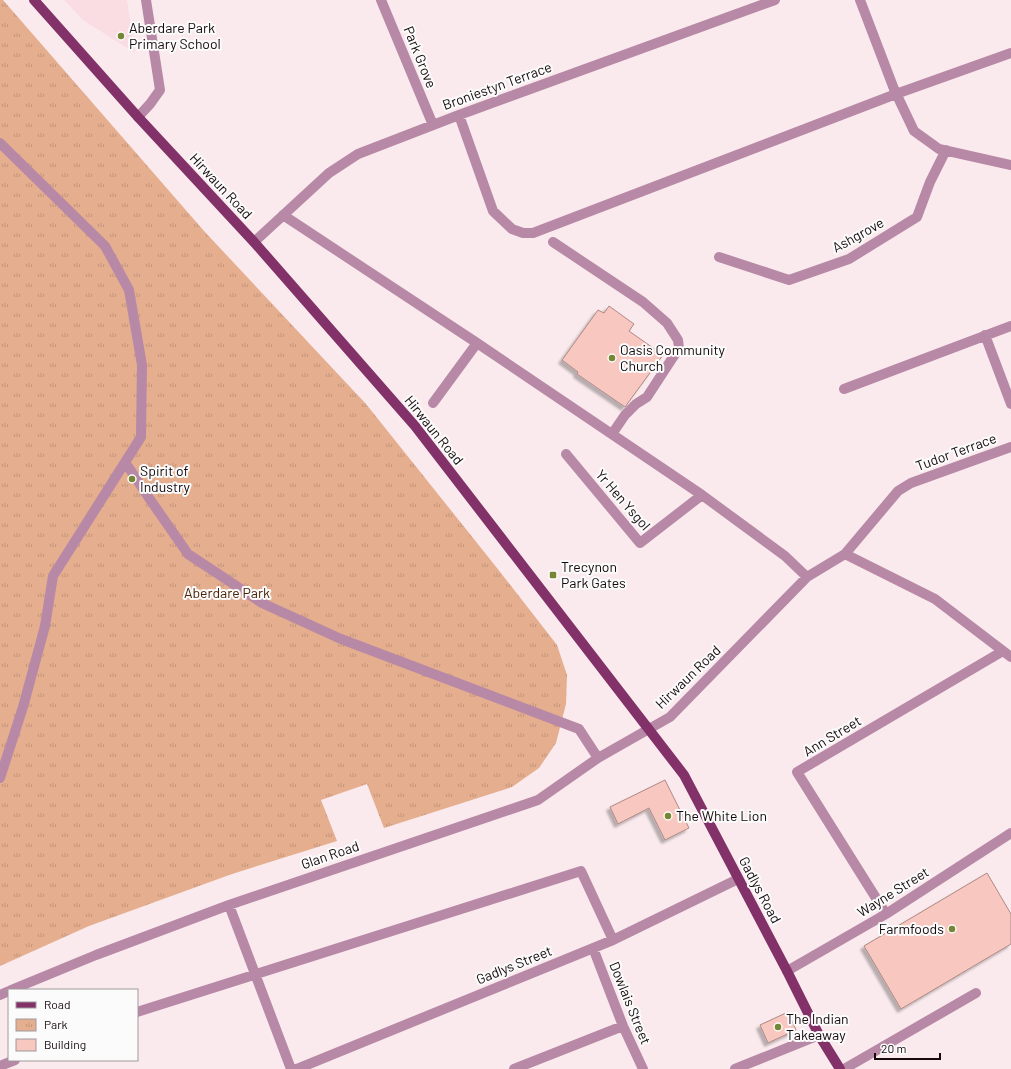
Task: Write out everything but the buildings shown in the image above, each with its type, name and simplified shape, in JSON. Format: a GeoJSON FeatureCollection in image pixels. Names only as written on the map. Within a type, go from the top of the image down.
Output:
{"type":"FeatureCollection","features":[{"type":"Feature","properties":{"kind":"main road","name":"Hirwaun Road"},"geometry":{"type":"LineString","coordinates":[[34,0],[138,117],[254,242],[415,426],[649,729]]}},
{"type":"Feature","properties":{"kind":"main road","name":"Gadlys Road"},"geometry":{"type":"LineString","coordinates":[[649,729],[684,775],[788,972],[819,1035],[840,1069]]}},
{"type":"Feature","properties":{"kind":"street"},"geometry":{"type":"LineString","coordinates":[[138,117],[160,90],[146,0]]}},
{"type":"Feature","properties":{"kind":"street","name":"Park Grove"},"geometry":{"type":"LineString","coordinates":[[381,0],[433,125]]}},
{"type":"Feature","properties":{"kind":"street","name":"Broniestyn Terrace"},"geometry":{"type":"LineString","coordinates":[[254,242],[329,173],[358,154],[459,115],[775,0]]}},
{"type":"Feature","properties":{"kind":"street"},"geometry":{"type":"LineString","coordinates":[[860,0],[896,94],[914,131],[939,149],[1011,164]]}},
{"type":"Feature","properties":{"kind":"street"},"geometry":{"type":"LineString","coordinates":[[459,115],[493,211],[512,229],[523,233],[533,233],[896,94],[1011,53]]}},
{"type":"Feature","properties":{"kind":"street"},"geometry":{"type":"LineString","coordinates":[[0,143],[105,246],[129,290],[142,365],[141,437],[53,576],[45,626],[0,778]]}},
{"type":"Feature","properties":{"kind":"street","name":"Ashgrove"},"geometry":{"type":"LineString","coordinates":[[719,257],[790,280],[849,259],[917,217],[930,182],[946,150]]}},
{"type":"Feature","properties":{"kind":"street"},"geometry":{"type":"LineString","coordinates":[[283,215],[477,343],[702,495],[785,556],[807,577]]}},
{"type":"Feature","properties":{"kind":"street"},"geometry":{"type":"LineString","coordinates":[[553,242],[643,302],[667,323],[678,340],[679,348],[647,397],[636,404],[625,415],[612,434]]}},
{"type":"Feature","properties":{"kind":"street"},"geometry":{"type":"LineString","coordinates":[[844,389],[1011,326]]}},
{"type":"Feature","properties":{"kind":"street"},"geometry":{"type":"LineString","coordinates":[[985,335],[1011,404]]}},
{"type":"Feature","properties":{"kind":"street"},"geometry":{"type":"LineString","coordinates":[[433,403],[477,343]]}},
{"type":"Feature","properties":{"kind":"street","name":"Tudor Terrace"},"geometry":{"type":"LineString","coordinates":[[846,554],[898,491],[911,483],[1011,447]]}},
{"type":"Feature","properties":{"kind":"street","name":"Yr Hen Ysgol"},"geometry":{"type":"LineString","coordinates":[[566,454],[640,543],[702,495]]}},
{"type":"Feature","properties":{"kind":"street"},"geometry":{"type":"LineString","coordinates":[[126,462],[148,498],[188,554],[262,603],[341,639],[579,729],[598,758]]}},
{"type":"Feature","properties":{"kind":"street"},"geometry":{"type":"LineString","coordinates":[[846,554],[935,599],[1007,654]]}},
{"type":"Feature","properties":{"kind":"street","name":"Hirwaun Road"},"geometry":{"type":"LineString","coordinates":[[649,729],[670,717],[807,577],[846,554]]}},
{"type":"Feature","properties":{"kind":"street","name":"Ann Street"},"geometry":{"type":"LineString","coordinates":[[886,914],[797,772],[1007,654]]}},
{"type":"Feature","properties":{"kind":"street","name":"Glan Road"},"geometry":{"type":"LineString","coordinates":[[12,989],[96,955],[229,905],[538,800],[598,758],[649,729]]}},
{"type":"Feature","properties":{"kind":"street","name":"Wayne Street"},"geometry":{"type":"LineString","coordinates":[[788,972],[886,914],[1011,833]]}},
{"type":"Feature","properties":{"kind":"street"},"geometry":{"type":"LineString","coordinates":[[138,1012],[581,871],[613,940]]}},
{"type":"Feature","properties":{"kind":"street","name":"Gadlys Street"},"geometry":{"type":"LineString","coordinates":[[297,1069],[613,940],[738,879]]}},
{"type":"Feature","properties":{"kind":"street"},"geometry":{"type":"LineString","coordinates":[[229,905],[290,1069]]}},
{"type":"Feature","properties":{"kind":"street","name":"Dowlais Street"},"geometry":{"type":"LineString","coordinates":[[593,948],[623,1026],[642,1069]]}},
{"type":"Feature","properties":{"kind":"street"},"geometry":{"type":"LineString","coordinates":[[844,1069],[976,993]]}},
{"type":"Feature","properties":{"kind":"street"},"geometry":{"type":"LineString","coordinates":[[514,1069],[623,1026]]}},
{"type":"Feature","properties":{"kind":"street"},"geometry":{"type":"LineString","coordinates":[[735,1069],[819,1035]]}},
{"type":"Feature","properties":{"kind":"street"},"geometry":{"type":"LineString","coordinates":[[0,1066],[12,1061]]}},
{"type":"Feature","properties":{"kind":"shaded area","name":"Aberdare Park Primary School"},"geometry":{"type":"Polygon","coordinates":[[[64,0],[127,0],[135,53],[83,20],[64,0]]]}},
{"type":"Feature","properties":{"kind":"green space","name":"Aberdare Park"},"geometry":{"type":"Polygon","coordinates":[[[0,0],[3,0],[204,231],[366,404],[557,645],[567,675],[566,704],[556,743],[539,768],[512,787],[384,828],[367,784],[321,800],[337,841],[232,874],[89,926],[0,966],[0,0]]]}},
{"type":"Feature","properties":{"kind":"place","name":"Aberdare Park Primary School"},"geometry":{"type":"Point","coordinates":[121,36]}},
{"type":"Feature","properties":{"kind":"place","name":"Oasis Community Church"},"geometry":{"type":"Point","coordinates":[612,358]}},
{"type":"Feature","properties":{"kind":"place","name":"Spirit of Industry"},"geometry":{"type":"Point","coordinates":[132,479]}},
{"type":"Feature","properties":{"kind":"place","name":"Trecynon Park Gates"},"geometry":{"type":"Point","coordinates":[553,575]}},
{"type":"Feature","properties":{"kind":"place","name":"The White Lion"},"geometry":{"type":"Point","coordinates":[668,816]}},
{"type":"Feature","properties":{"kind":"place","name":"Farmfoods"},"geometry":{"type":"Point","coordinates":[952,929]}},
{"type":"Feature","properties":{"kind":"place","name":"The Indian Takeaway"},"geometry":{"type":"Point","coordinates":[778,1027]}}]}
